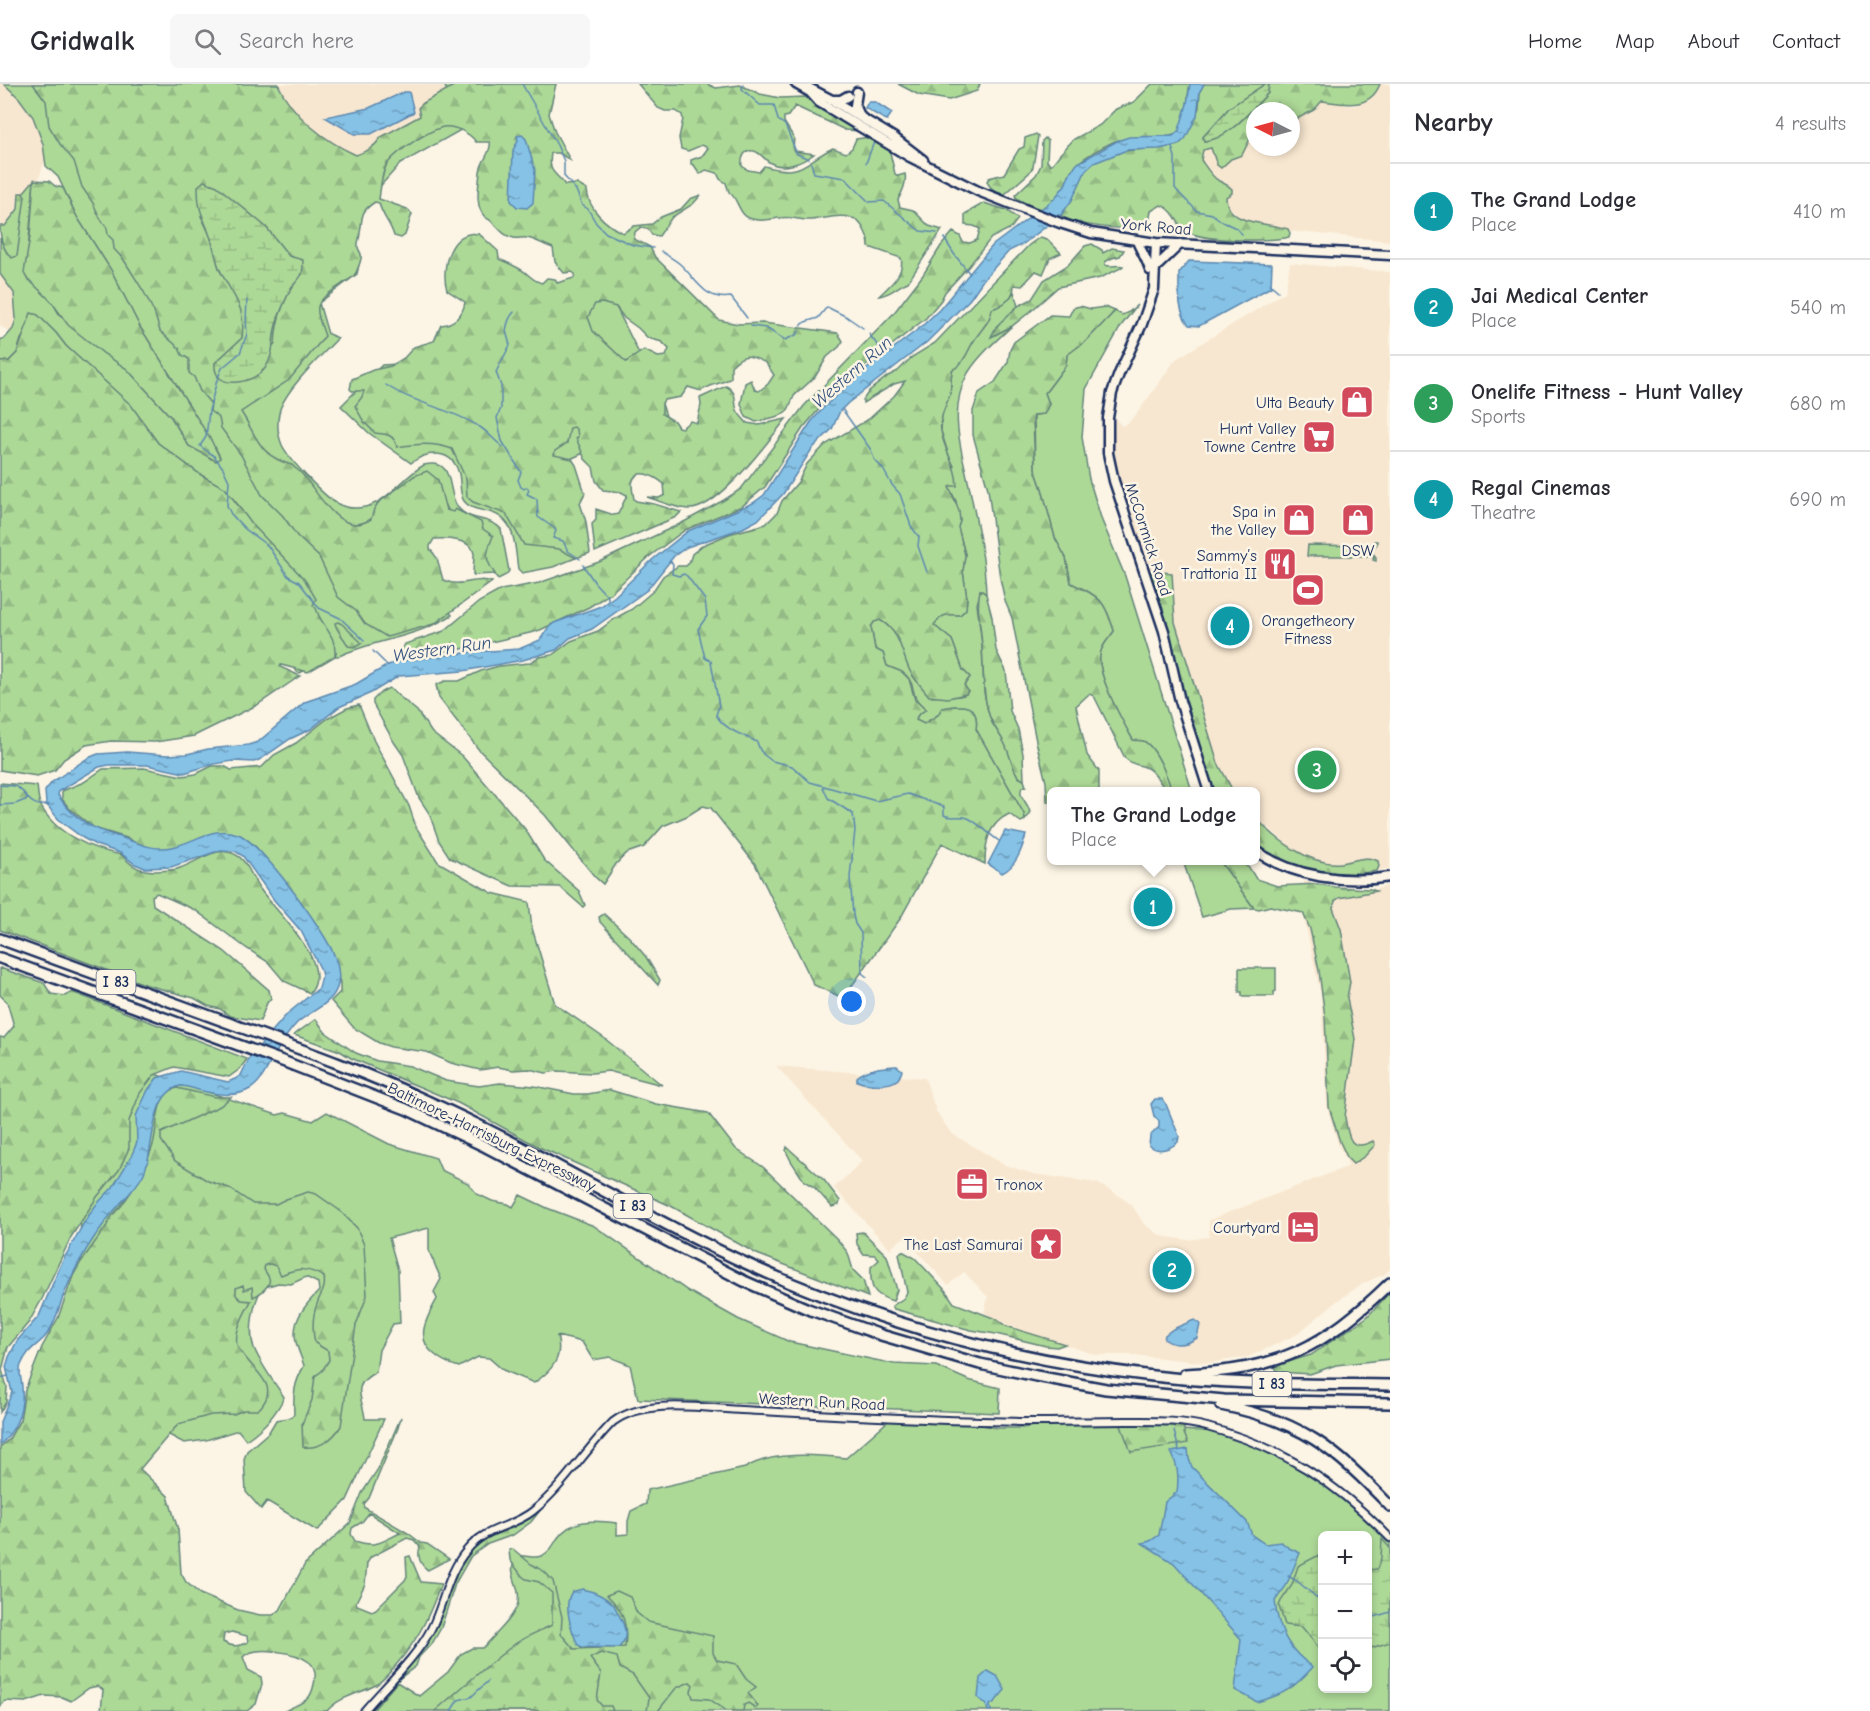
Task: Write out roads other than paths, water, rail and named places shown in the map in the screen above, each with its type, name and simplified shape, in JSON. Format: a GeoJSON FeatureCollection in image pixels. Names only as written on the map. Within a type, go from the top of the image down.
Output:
{"type":"FeatureCollection","features":[{"type":"Feature","properties":{"kind":"highway","name":"Baltimore-Harrisburg Expressway"},"geometry":{"type":"LineString","coordinates":[[0,939],[368,1075],[525,1148],[734,1258],[815,1293],[888,1318],[976,1344],[1067,1364],[1154,1376],[1246,1383],[1390,1383]]}},
{"type":"Feature","properties":{"kind":"highway","name":"Baltimore-Harrisburg Expressway"},"geometry":{"type":"LineString","coordinates":[[0,957],[363,1090],[454,1131],[770,1294],[881,1335],[980,1364],[1063,1382],[1183,1398],[1265,1402],[1390,1403]]}},
{"type":"Feature","properties":{"kind":"highway"},"geometry":{"type":"LineString","coordinates":[[1154,1376],[1158,1372],[1200,1373],[1247,1368],[1281,1359],[1341,1328],[1390,1283]]}},
{"type":"Feature","properties":{"kind":"highway"},"geometry":{"type":"LineString","coordinates":[[1183,1398],[1264,1415],[1304,1432],[1349,1465],[1390,1506]]}},
{"type":"Feature","properties":{"kind":"main road","name":"York Road"},"geometry":{"type":"LineString","coordinates":[[797,85],[810,92],[819,102],[889,144],[978,191],[1091,233],[1154,243],[1390,255]]}},
{"type":"Feature","properties":{"kind":"main road","name":"York Road"},"geometry":{"type":"LineString","coordinates":[[797,85],[812,88],[844,107],[911,150],[933,168]]}},
{"type":"Feature","properties":{"kind":"main road"},"geometry":{"type":"LineString","coordinates":[[810,92],[833,106],[844,107],[849,116],[882,135],[889,144]]}},
{"type":"Feature","properties":{"kind":"main road"},"geometry":{"type":"LineString","coordinates":[[832,100],[841,100],[852,94],[855,107],[862,119]]}},
{"type":"Feature","properties":{"kind":"main road"},"geometry":{"type":"LineString","coordinates":[[1137,241],[1153,268],[1179,244]]}},
{"type":"Feature","properties":{"kind":"main road","name":"McCormick Road"},"geometry":{"type":"LineString","coordinates":[[1154,243],[1150,296],[1142,324],[1112,393],[1108,418],[1107,453],[1114,481],[1164,631],[1180,701],[1207,787]]}},
{"type":"Feature","properties":{"kind":"main road"},"geometry":{"type":"LineString","coordinates":[[1260,853],[1283,866],[1318,875],[1354,879],[1390,877]]}},
{"type":"Feature","properties":{"kind":"street","name":"Western Run Road"},"geometry":{"type":"LineString","coordinates":[[364,1711],[408,1661],[431,1630],[456,1566],[471,1545],[483,1535],[530,1514],[552,1493],[613,1422],[636,1410],[682,1408],[938,1420],[1189,1423],[1259,1444],[1294,1461],[1347,1497],[1390,1538]]}},
{"type":"Feature","properties":{"kind":"water"},"geometry":{"type":"Polygon","coordinates":[[[1190,84],[1204,84],[1200,91],[1197,116],[1185,139],[1178,145],[1159,149],[1127,150],[1094,163],[1086,170],[1072,200],[1061,215],[1023,244],[1009,251],[983,280],[970,299],[927,342],[840,411],[832,429],[812,449],[783,494],[758,520],[743,528],[687,547],[674,556],[647,590],[592,629],[570,638],[556,650],[523,660],[463,671],[399,676],[371,693],[339,707],[311,729],[290,739],[254,762],[233,761],[184,773],[147,765],[109,765],[99,767],[59,791],[58,795],[77,817],[101,831],[146,846],[165,848],[213,833],[238,834],[262,854],[306,909],[329,945],[336,961],[339,981],[330,999],[297,1023],[290,1031],[261,1079],[250,1089],[233,1094],[220,1094],[180,1086],[169,1092],[162,1101],[157,1112],[143,1175],[110,1215],[88,1247],[69,1283],[51,1328],[29,1352],[21,1365],[22,1404],[20,1412],[15,1426],[0,1445],[0,1422],[12,1392],[6,1367],[9,1357],[17,1341],[39,1316],[62,1262],[85,1221],[113,1187],[131,1157],[137,1142],[136,1116],[148,1090],[157,1078],[181,1071],[228,1082],[235,1079],[241,1075],[250,1057],[287,1014],[319,988],[322,976],[301,931],[274,900],[243,856],[235,851],[221,850],[171,867],[145,868],[120,853],[83,838],[60,821],[46,804],[45,791],[52,782],[98,754],[127,752],[187,754],[258,742],[305,702],[356,684],[388,665],[401,661],[473,652],[519,649],[540,640],[554,623],[601,606],[688,531],[753,503],[764,495],[811,422],[825,406],[859,375],[921,327],[939,310],[993,245],[1054,199],[1078,163],[1117,141],[1129,137],[1173,136],[1179,130],[1190,84]]]}},
{"type":"Feature","properties":{"kind":"water"},"geometry":{"type":"Polygon","coordinates":[[[404,92],[409,92],[414,112],[371,134],[354,134],[325,117],[369,108],[404,92]]]}},
{"type":"Feature","properties":{"kind":"water"},"geometry":{"type":"Polygon","coordinates":[[[868,102],[875,102],[892,113],[887,120],[884,119],[865,108],[868,102]]]}},
{"type":"Feature","properties":{"kind":"water"},"geometry":{"type":"Polygon","coordinates":[[[522,135],[526,139],[535,170],[533,203],[527,208],[517,207],[511,201],[513,150],[518,141],[517,136],[522,135]]]}},
{"type":"Feature","properties":{"kind":"water"},"geometry":{"type":"Polygon","coordinates":[[[1189,261],[1272,264],[1271,287],[1199,326],[1189,325],[1182,313],[1179,273],[1189,261]]]}},
{"type":"Feature","properties":{"kind":"water"},"geometry":{"type":"Polygon","coordinates":[[[1005,831],[1026,835],[1015,862],[1002,873],[988,864],[1005,831]]]}},
{"type":"Feature","properties":{"kind":"water"},"geometry":{"type":"Polygon","coordinates":[[[897,1066],[902,1071],[894,1082],[878,1085],[857,1081],[857,1077],[876,1068],[897,1066]]]}},
{"type":"Feature","properties":{"kind":"water"},"geometry":{"type":"Polygon","coordinates":[[[1155,1099],[1162,1099],[1165,1102],[1179,1136],[1178,1142],[1172,1147],[1157,1149],[1149,1146],[1150,1136],[1159,1127],[1159,1121],[1154,1116],[1151,1104],[1155,1099]]]}},
{"type":"Feature","properties":{"kind":"water"},"geometry":{"type":"Polygon","coordinates":[[[1194,1320],[1200,1324],[1197,1338],[1180,1344],[1164,1339],[1165,1335],[1173,1329],[1194,1320]]]}},
{"type":"Feature","properties":{"kind":"water"},"geometry":{"type":"Polygon","coordinates":[[[1188,1449],[1192,1467],[1247,1522],[1252,1535],[1265,1544],[1281,1542],[1300,1553],[1286,1586],[1275,1601],[1286,1639],[1297,1654],[1313,1667],[1282,1693],[1257,1702],[1235,1690],[1241,1639],[1174,1563],[1142,1543],[1159,1535],[1165,1502],[1177,1492],[1177,1472],[1171,1452],[1188,1449]]]}},
{"type":"Feature","properties":{"kind":"water"},"geometry":{"type":"Polygon","coordinates":[[[582,1589],[602,1596],[614,1606],[625,1632],[624,1641],[618,1648],[578,1645],[571,1626],[568,1604],[572,1592],[582,1589]]]}},
{"type":"Feature","properties":{"kind":"water"},"geometry":{"type":"Polygon","coordinates":[[[988,1671],[997,1676],[1005,1690],[990,1705],[991,1711],[988,1711],[986,1704],[978,1698],[980,1678],[988,1671]]]}},
{"type":"Feature","properties":{"kind":"waterway"},"geometry":{"type":"LineString","coordinates":[[522,84],[557,145],[564,161],[564,176],[576,190],[582,205],[588,209],[596,223],[606,233],[633,245],[653,248]]}},
{"type":"Feature","properties":{"kind":"waterway"},"geometry":{"type":"LineString","coordinates":[[743,84],[742,89],[760,105],[774,105],[778,120],[785,125],[797,154],[809,159]]}},
{"type":"Feature","properties":{"kind":"waterway"},"geometry":{"type":"LineString","coordinates":[[866,163],[874,142]]}},
{"type":"Feature","properties":{"kind":"waterway"},"geometry":{"type":"LineString","coordinates":[[1172,147],[1175,157],[1175,188],[1179,193],[1197,211],[1212,214],[1242,234]]}},
{"type":"Feature","properties":{"kind":"waterway"},"geometry":{"type":"LineString","coordinates":[[811,163],[814,173],[845,178],[869,202],[884,201],[920,231],[937,233]]}},
{"type":"Feature","properties":{"kind":"waterway"},"geometry":{"type":"LineString","coordinates":[[944,238],[970,274]]}},
{"type":"Feature","properties":{"kind":"waterway"},"geometry":{"type":"LineString","coordinates":[[661,251],[679,263],[708,293],[714,296],[731,297],[747,318]]}},
{"type":"Feature","properties":{"kind":"waterway"},"geometry":{"type":"LineString","coordinates":[[1270,284],[1278,291]]}},
{"type":"Feature","properties":{"kind":"waterway"},"geometry":{"type":"LineString","coordinates":[[247,300],[247,334],[240,353],[222,368],[209,411],[206,437],[200,446],[214,456],[229,481],[227,506],[231,514],[245,529],[268,546],[288,576],[299,582],[319,608],[340,618],[364,640]]}},
{"type":"Feature","properties":{"kind":"waterway"},"geometry":{"type":"LineString","coordinates":[[801,326],[805,322],[818,318],[827,307],[863,328]]}},
{"type":"Feature","properties":{"kind":"waterway"},"geometry":{"type":"LineString","coordinates":[[514,312],[506,331],[510,345],[496,372],[501,386],[501,408],[497,418],[502,441],[521,472],[518,480],[521,487],[524,489],[527,487],[529,490],[527,494],[537,499],[538,517],[554,528],[556,531],[553,538],[563,541],[568,551],[580,559]]}},
{"type":"Feature","properties":{"kind":"waterway"},"geometry":{"type":"LineString","coordinates":[[751,326],[766,328],[785,340],[799,331]]}},
{"type":"Feature","properties":{"kind":"waterway","name":"Western Run"},"geometry":{"type":"LineString","coordinates":[[869,334],[885,355]]}},
{"type":"Feature","properties":{"kind":"waterway"},"geometry":{"type":"LineString","coordinates":[[386,385],[408,397],[467,420],[485,431],[503,447]]}},
{"type":"Feature","properties":{"kind":"waterway"},"geometry":{"type":"LineString","coordinates":[[842,409],[900,494],[911,526],[919,537],[918,546],[927,572]]}},
{"type":"Feature","properties":{"kind":"waterway"},"geometry":{"type":"LineString","coordinates":[[670,561],[673,564],[672,574],[687,576],[705,600],[707,616],[698,629],[705,658],[711,661],[719,706],[716,715],[724,725],[757,742],[764,755],[772,761],[792,766],[810,782],[876,801],[908,794],[944,807],[944,815],[968,818],[999,841]]}},
{"type":"Feature","properties":{"kind":"waterway"},"geometry":{"type":"LineString","coordinates":[[583,565],[608,600]]}},
{"type":"Feature","properties":{"kind":"waterway","name":"Western Run"},"geometry":{"type":"LineString","coordinates":[[373,651],[387,665]]}},
{"type":"Feature","properties":{"kind":"waterway"},"geometry":{"type":"LineString","coordinates":[[0,785],[15,786],[32,802],[49,805]]}},
{"type":"Feature","properties":{"kind":"waterway"},"geometry":{"type":"LineString","coordinates":[[822,785],[828,798],[853,814],[855,830],[850,877],[853,915],[855,924],[861,933],[862,973],[867,977]]}},
{"type":"Feature","properties":{"kind":"waterway"},"geometry":{"type":"LineString","coordinates":[[0,805],[15,804],[28,799]]}},
{"type":"Feature","properties":{"kind":"waterway"},"geometry":{"type":"LineString","coordinates":[[0,1378],[8,1376]]}},
{"type":"Feature","properties":{"kind":"waterway"},"geometry":{"type":"LineString","coordinates":[[1174,1431],[1179,1450]]}},
{"type":"Feature","properties":{"kind":"waterway"},"geometry":{"type":"LineString","coordinates":[[1288,1576],[1318,1599]]}},
{"type":"Feature","properties":{"kind":"waterway"},"geometry":{"type":"LineString","coordinates":[[1372,1618],[1390,1612]]}},
{"type":"Feature","properties":{"kind":"waterway"},"geometry":{"type":"LineString","coordinates":[[451,1711],[458,1700],[471,1697],[488,1681]]}},
{"type":"Feature","properties":{"kind":"place","name":"Ulta Beauty"},"geometry":{"type":"Point","coordinates":[1357,402]}},
{"type":"Feature","properties":{"kind":"place","name":"Hunt Valley Towne Centre"},"geometry":{"type":"Point","coordinates":[1319,437]}},
{"type":"Feature","properties":{"kind":"place","name":"Spa in the Valley"},"geometry":{"type":"Point","coordinates":[1299,520]}},
{"type":"Feature","properties":{"kind":"place","name":"DSW"},"geometry":{"type":"Point","coordinates":[1358,520]}},
{"type":"Feature","properties":{"kind":"place","name":"Sammy’s Trattoria II"},"geometry":{"type":"Point","coordinates":[1280,564]}},
{"type":"Feature","properties":{"kind":"place","name":"Orangetheory Fitness"},"geometry":{"type":"Point","coordinates":[1308,590]}},
{"type":"Feature","properties":{"kind":"place","name":"Regal Cinemas"},"geometry":{"type":"Point","coordinates":[1230,626]}},
{"type":"Feature","properties":{"kind":"place","name":"Onelife Fitness - Hunt Valley"},"geometry":{"type":"Point","coordinates":[1317,770]}},
{"type":"Feature","properties":{"kind":"place","name":"The Grand Lodge"},"geometry":{"type":"Point","coordinates":[1153,907]}},
{"type":"Feature","properties":{"kind":"place","name":"Tronox"},"geometry":{"type":"Point","coordinates":[972,1184]}},
{"type":"Feature","properties":{"kind":"place","name":"Courtyard"},"geometry":{"type":"Point","coordinates":[1303,1227]}},
{"type":"Feature","properties":{"kind":"place","name":"The Last Samurai"},"geometry":{"type":"Point","coordinates":[1046,1244]}},
{"type":"Feature","properties":{"kind":"place","name":"Jai Medical Center"},"geometry":{"type":"Point","coordinates":[1172,1270]}}]}
